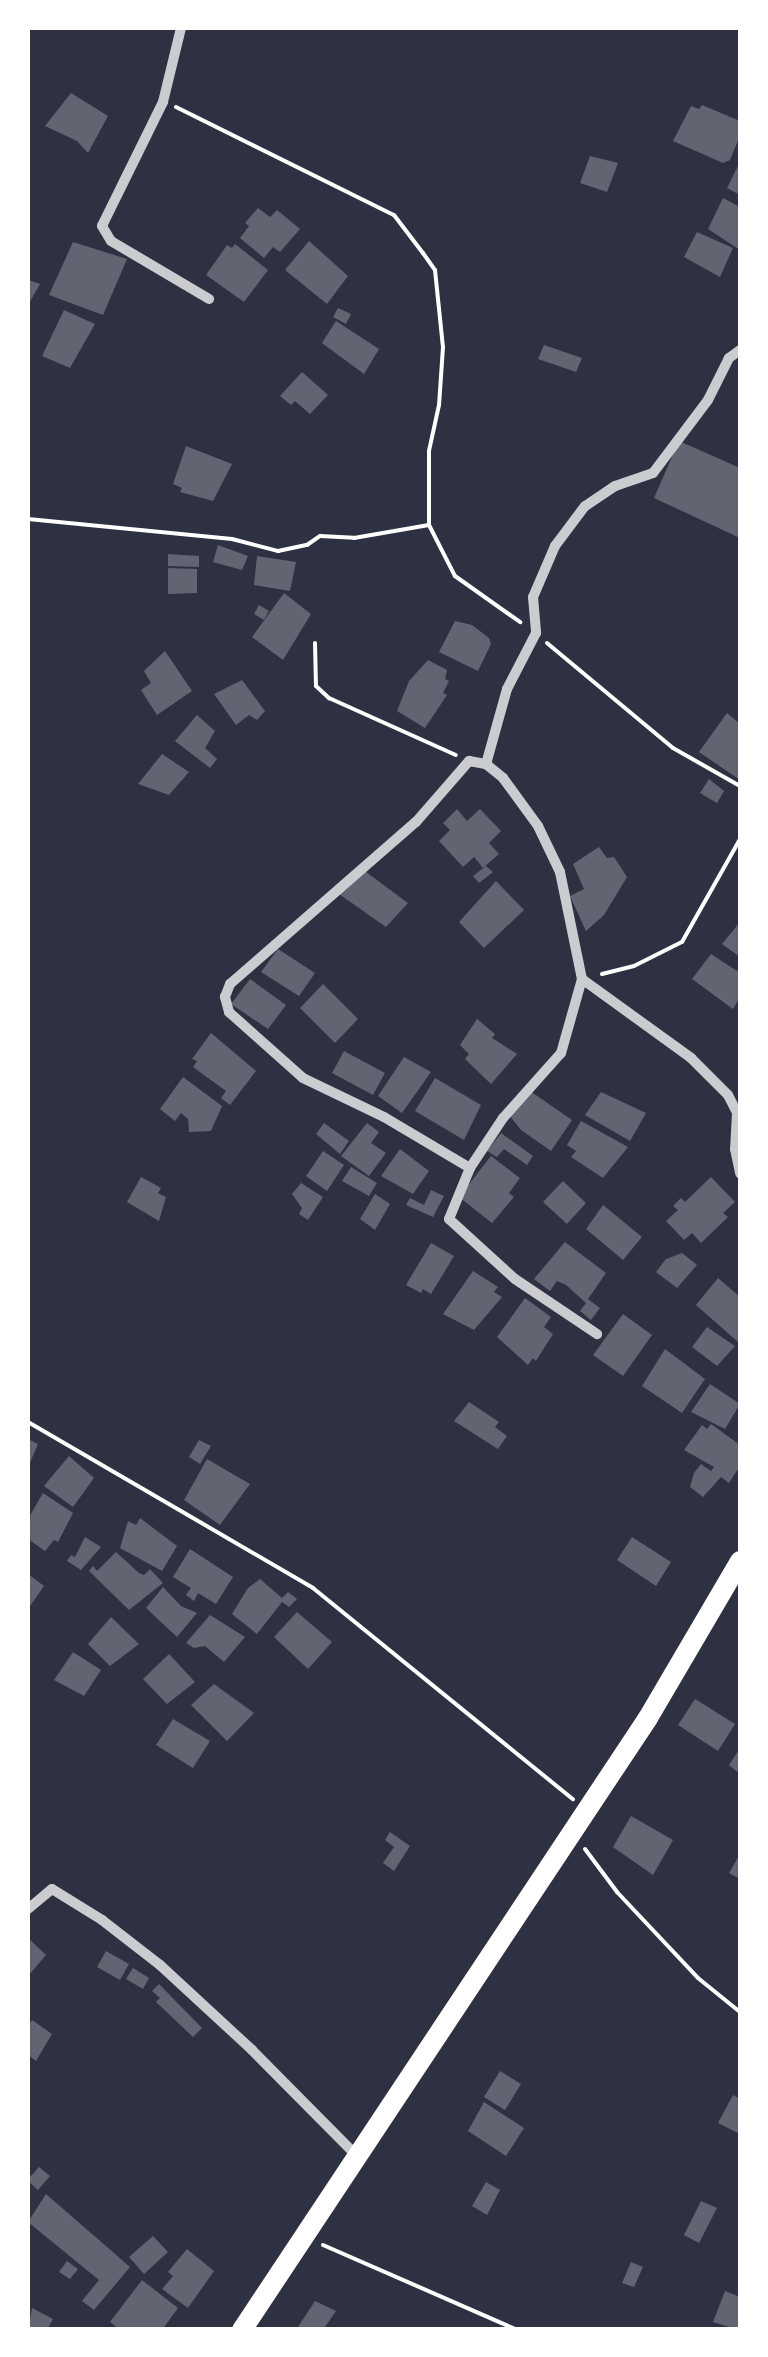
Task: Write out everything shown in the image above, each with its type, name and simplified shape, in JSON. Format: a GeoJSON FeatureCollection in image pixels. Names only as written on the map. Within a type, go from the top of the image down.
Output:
{"type":"FeatureCollection","features":[{"type":"Feature","properties":{"kind":"main road"},"geometry":{"type":"LineString","coordinates":[[242,2330],[588,1811],[740,1561]]}},
{"type":"Feature","properties":{"kind":"street"},"geometry":{"type":"LineString","coordinates":[[180,28],[162,102],[102,226],[111,241],[210,299]]}},
{"type":"Feature","properties":{"kind":"street"},"geometry":{"type":"LineString","coordinates":[[486,764],[507,689],[536,633],[534,597],[555,546],[585,506],[615,486],[654,473],[708,400],[729,358],[740,350]]}},
{"type":"Feature","properties":{"kind":"street"},"geometry":{"type":"LineString","coordinates":[[470,1168],[384,1117],[303,1078],[229,1012],[225,997],[230,984],[416,822],[469,761],[486,764],[503,778],[538,826],[560,872],[582,980],[561,1053],[503,1118],[470,1168],[450,1219],[454,1227],[539,1298],[597,1334]]}},
{"type":"Feature","properties":{"kind":"street"},"geometry":{"type":"LineString","coordinates":[[582,980],[691,1058],[728,1096],[737,1113],[735,1150],[740,1173]]}},
{"type":"Feature","properties":{"kind":"street"},"geometry":{"type":"LineString","coordinates":[[28,1908],[52,1889],[102,1920],[160,1965],[252,2050],[358,2158]]}},
{"type":"Feature","properties":{"kind":"path"},"geometry":{"type":"LineString","coordinates":[[162,102],[216,124],[394,216],[434,270],[444,347],[439,405],[428,451],[429,525],[455,576],[536,633],[673,748],[740,786]]}},
{"type":"Feature","properties":{"kind":"path"},"geometry":{"type":"LineString","coordinates":[[28,519],[232,539],[278,551],[306,545],[320,536],[354,538],[429,525]]}},
{"type":"Feature","properties":{"kind":"path"},"geometry":{"type":"LineString","coordinates":[[316,643],[316,686],[329,698],[469,761]]}},
{"type":"Feature","properties":{"kind":"path"},"geometry":{"type":"LineString","coordinates":[[582,980],[634,966],[682,942],[740,838]]}},
{"type":"Feature","properties":{"kind":"path"},"geometry":{"type":"LineString","coordinates":[[28,1422],[312,1588],[588,1811]]}},
{"type":"Feature","properties":{"kind":"path"},"geometry":{"type":"LineString","coordinates":[[573,1834],[616,1892],[698,1978],[740,2012]]}},
{"type":"Feature","properties":{"kind":"path"},"geometry":{"type":"LineString","coordinates":[[305,2237],[518,2330]]}},
{"type":"Feature","properties":{"kind":"building"},"geometry":{"type":"Polygon","coordinates":[[[71,93],[108,116],[88,153],[77,141],[45,126],[71,93]]]}},
{"type":"Feature","properties":{"kind":"building"},"geometry":{"type":"Polygon","coordinates":[[[702,105],[740,121],[740,136],[730,160],[723,163],[673,141],[691,106],[699,109],[702,105]]]}},
{"type":"Feature","properties":{"kind":"building"},"geometry":{"type":"Polygon","coordinates":[[[590,156],[618,163],[607,192],[580,183],[590,156]]]}},
{"type":"Feature","properties":{"kind":"building"},"geometry":{"type":"Polygon","coordinates":[[[740,162],[740,195],[727,188],[740,162]]]}},
{"type":"Feature","properties":{"kind":"building"},"geometry":{"type":"Polygon","coordinates":[[[723,198],[740,207],[740,250],[708,229],[723,198]]]}},
{"type":"Feature","properties":{"kind":"building"},"geometry":{"type":"Polygon","coordinates":[[[258,208],[270,217],[277,210],[300,229],[280,252],[273,247],[264,258],[240,238],[249,226],[245,223],[258,208]]]}},
{"type":"Feature","properties":{"kind":"building"},"geometry":{"type":"Polygon","coordinates":[[[697,232],[733,248],[720,277],[684,257],[697,232]]]}},
{"type":"Feature","properties":{"kind":"building"},"geometry":{"type":"Polygon","coordinates":[[[309,241],[348,276],[327,304],[285,270],[309,241]]]}},
{"type":"Feature","properties":{"kind":"building"},"geometry":{"type":"Polygon","coordinates":[[[73,242],[127,259],[103,315],[49,295],[73,242]]]}},
{"type":"Feature","properties":{"kind":"building"},"geometry":{"type":"Polygon","coordinates":[[[235,244],[268,270],[244,302],[206,275],[227,245],[232,248],[235,244]]]}},
{"type":"Feature","properties":{"kind":"building"},"geometry":{"type":"Polygon","coordinates":[[[28,280],[40,284],[28,305],[28,280]]]}},
{"type":"Feature","properties":{"kind":"building"},"geometry":{"type":"Polygon","coordinates":[[[338,308],[351,314],[346,324],[333,317],[338,308]]]}},
{"type":"Feature","properties":{"kind":"building"},"geometry":{"type":"Polygon","coordinates":[[[64,310],[95,324],[70,368],[42,356],[64,310]]]}},
{"type":"Feature","properties":{"kind":"building"},"geometry":{"type":"Polygon","coordinates":[[[336,321],[379,349],[364,374],[322,343],[336,321]]]}},
{"type":"Feature","properties":{"kind":"building"},"geometry":{"type":"Polygon","coordinates":[[[544,345],[582,358],[576,372],[538,359],[544,345]]]}},
{"type":"Feature","properties":{"kind":"building"},"geometry":{"type":"Polygon","coordinates":[[[302,372],[328,395],[310,414],[295,401],[291,405],[280,396],[302,372]]]}},
{"type":"Feature","properties":{"kind":"building"},"geometry":{"type":"Polygon","coordinates":[[[679,441],[740,468],[740,538],[654,498],[679,441]]]}},
{"type":"Feature","properties":{"kind":"building"},"geometry":{"type":"Polygon","coordinates":[[[186,446],[232,464],[213,501],[180,492],[182,488],[173,484],[186,446]]]}},
{"type":"Feature","properties":{"kind":"building"},"geometry":{"type":"Polygon","coordinates":[[[218,545],[248,556],[242,570],[213,562],[218,545]]]}},
{"type":"Feature","properties":{"kind":"building"},"geometry":{"type":"Polygon","coordinates":[[[168,554],[199,556],[199,567],[168,566],[168,554]]]}},
{"type":"Feature","properties":{"kind":"building"},"geometry":{"type":"Polygon","coordinates":[[[257,556],[296,562],[290,591],[254,585],[257,556]]]}},
{"type":"Feature","properties":{"kind":"building"},"geometry":{"type":"Polygon","coordinates":[[[168,568],[197,569],[197,593],[168,594],[168,568]]]}},
{"type":"Feature","properties":{"kind":"building"},"geometry":{"type":"Polygon","coordinates":[[[284,593],[311,614],[283,660],[252,637],[284,593]]]}},
{"type":"Feature","properties":{"kind":"building"},"geometry":{"type":"Polygon","coordinates":[[[259,605],[269,611],[264,620],[254,614],[259,605]]]}},
{"type":"Feature","properties":{"kind":"building"},"geometry":{"type":"Polygon","coordinates":[[[455,621],[472,625],[489,638],[491,644],[478,671],[439,652],[455,621]]]}},
{"type":"Feature","properties":{"kind":"building"},"geometry":{"type":"Polygon","coordinates":[[[165,651],[192,691],[157,715],[141,690],[151,683],[144,671],[165,651]]]}},
{"type":"Feature","properties":{"kind":"building"},"geometry":{"type":"Polygon","coordinates":[[[428,660],[447,670],[445,679],[449,681],[443,693],[447,695],[425,728],[397,711],[409,681],[428,660]]]}},
{"type":"Feature","properties":{"kind":"building"},"geometry":{"type":"Polygon","coordinates":[[[242,680],[265,711],[257,720],[249,715],[236,725],[214,694],[242,680]]]}},
{"type":"Feature","properties":{"kind":"building"},"geometry":{"type":"Polygon","coordinates":[[[727,713],[740,724],[740,780],[699,752],[727,713]]]}},
{"type":"Feature","properties":{"kind":"building"},"geometry":{"type":"Polygon","coordinates":[[[197,715],[215,731],[205,748],[217,759],[210,768],[175,741],[197,715]]]}},
{"type":"Feature","properties":{"kind":"building"},"geometry":{"type":"Polygon","coordinates":[[[162,754],[189,772],[169,795],[138,784],[162,754]]]}},
{"type":"Feature","properties":{"kind":"building"},"geometry":{"type":"Polygon","coordinates":[[[709,779],[724,791],[717,803],[700,793],[709,779]]]}},
{"type":"Feature","properties":{"kind":"building"},"geometry":{"type":"Polygon","coordinates":[[[457,809],[467,821],[480,809],[501,831],[489,843],[499,854],[483,868],[474,857],[463,867],[439,841],[450,830],[443,823],[457,809]]]}},
{"type":"Feature","properties":{"kind":"building"},"geometry":{"type":"Polygon","coordinates":[[[599,847],[607,858],[614,857],[627,877],[604,915],[586,931],[570,896],[584,889],[573,864],[599,847]]]}},
{"type":"Feature","properties":{"kind":"building"},"geometry":{"type":"Polygon","coordinates":[[[486,866],[493,872],[479,883],[473,876],[486,866]]]}},
{"type":"Feature","properties":{"kind":"building"},"geometry":{"type":"Polygon","coordinates":[[[362,869],[408,903],[386,927],[339,894],[362,869]]]}},
{"type":"Feature","properties":{"kind":"building"},"geometry":{"type":"Polygon","coordinates":[[[496,881],[524,910],[484,948],[459,922],[496,881]]]}},
{"type":"Feature","properties":{"kind":"building"},"geometry":{"type":"Polygon","coordinates":[[[740,922],[740,957],[722,944],[740,922]]]}},
{"type":"Feature","properties":{"kind":"building"},"geometry":{"type":"Polygon","coordinates":[[[278,949],[315,973],[299,996],[261,972],[278,949]]]}},
{"type":"Feature","properties":{"kind":"building"},"geometry":{"type":"Polygon","coordinates":[[[711,954],[737,971],[740,967],[740,997],[733,1009],[692,979],[711,954]]]}},
{"type":"Feature","properties":{"kind":"building"},"geometry":{"type":"Polygon","coordinates":[[[250,979],[286,1005],[268,1029],[231,1004],[250,979]]]}},
{"type":"Feature","properties":{"kind":"building"},"geometry":{"type":"Polygon","coordinates":[[[323,984],[358,1019],[335,1043],[300,1008],[323,984]]]}},
{"type":"Feature","properties":{"kind":"building"},"geometry":{"type":"Polygon","coordinates":[[[477,1019],[495,1034],[492,1038],[517,1054],[491,1084],[465,1059],[469,1054],[460,1045],[477,1019]]]}},
{"type":"Feature","properties":{"kind":"building"},"geometry":{"type":"Polygon","coordinates":[[[211,1033],[256,1071],[230,1105],[221,1098],[226,1091],[193,1067],[197,1061],[192,1059],[211,1033]]]}},
{"type":"Feature","properties":{"kind":"building"},"geometry":{"type":"Polygon","coordinates":[[[344,1051],[385,1073],[373,1095],[332,1073],[344,1051]]]}},
{"type":"Feature","properties":{"kind":"building"},"geometry":{"type":"Polygon","coordinates":[[[404,1057],[431,1072],[402,1113],[378,1096],[404,1057]]]}},
{"type":"Feature","properties":{"kind":"building"},"geometry":{"type":"Polygon","coordinates":[[[183,1077],[222,1106],[211,1131],[189,1132],[188,1119],[181,1113],[175,1121],[160,1109],[183,1077]]]}},
{"type":"Feature","properties":{"kind":"building"},"geometry":{"type":"Polygon","coordinates":[[[435,1078],[481,1105],[464,1140],[415,1111],[435,1078]]]}},
{"type":"Feature","properties":{"kind":"building"},"geometry":{"type":"Polygon","coordinates":[[[530,1091],[572,1120],[551,1151],[521,1130],[510,1116],[530,1091]]]}},
{"type":"Feature","properties":{"kind":"building"},"geometry":{"type":"Polygon","coordinates":[[[601,1092],[646,1113],[630,1141],[585,1115],[601,1092]]]}},
{"type":"Feature","properties":{"kind":"building"},"geometry":{"type":"Polygon","coordinates":[[[581,1121],[628,1147],[603,1178],[571,1157],[576,1151],[567,1145],[581,1121]]]}},
{"type":"Feature","properties":{"kind":"building"},"geometry":{"type":"Polygon","coordinates":[[[324,1123],[349,1141],[340,1154],[316,1134],[324,1123]]]}},
{"type":"Feature","properties":{"kind":"building"},"geometry":{"type":"Polygon","coordinates":[[[367,1123],[379,1132],[371,1143],[386,1153],[369,1176],[341,1156],[367,1123]]]}},
{"type":"Feature","properties":{"kind":"building"},"geometry":{"type":"Polygon","coordinates":[[[501,1133],[533,1156],[527,1165],[504,1149],[497,1157],[487,1151],[501,1133]]]}},
{"type":"Feature","properties":{"kind":"building"},"geometry":{"type":"Polygon","coordinates":[[[400,1149],[429,1171],[413,1194],[381,1176],[400,1149]]]}},
{"type":"Feature","properties":{"kind":"building"},"geometry":{"type":"Polygon","coordinates":[[[323,1151],[344,1165],[327,1191],[306,1176],[323,1151]]]}},
{"type":"Feature","properties":{"kind":"building"},"geometry":{"type":"Polygon","coordinates":[[[491,1156],[520,1178],[509,1193],[514,1197],[492,1223],[459,1197],[491,1156]]]}},
{"type":"Feature","properties":{"kind":"building"},"geometry":{"type":"Polygon","coordinates":[[[351,1167],[377,1183],[369,1196],[342,1181],[351,1167]]]}},
{"type":"Feature","properties":{"kind":"building"},"geometry":{"type":"Polygon","coordinates":[[[141,1177],[161,1188],[158,1193],[166,1197],[159,1221],[127,1202],[141,1177]]]}},
{"type":"Feature","properties":{"kind":"building"},"geometry":{"type":"Polygon","coordinates":[[[711,1177],[735,1202],[723,1213],[728,1217],[701,1243],[692,1233],[684,1240],[666,1221],[678,1210],[673,1206],[681,1198],[685,1202],[711,1177]]]}},
{"type":"Feature","properties":{"kind":"building"},"geometry":{"type":"Polygon","coordinates":[[[563,1181],[586,1203],[567,1224],[543,1202],[563,1181]]]}},
{"type":"Feature","properties":{"kind":"building"},"geometry":{"type":"Polygon","coordinates":[[[301,1183],[323,1197],[308,1220],[299,1214],[302,1208],[292,1194],[301,1183]]]}},
{"type":"Feature","properties":{"kind":"building"},"geometry":{"type":"Polygon","coordinates":[[[431,1190],[444,1196],[433,1217],[406,1205],[410,1198],[424,1205],[431,1190]]]}},
{"type":"Feature","properties":{"kind":"building"},"geometry":{"type":"Polygon","coordinates":[[[375,1194],[390,1204],[375,1230],[360,1219],[375,1194]]]}},
{"type":"Feature","properties":{"kind":"building"},"geometry":{"type":"Polygon","coordinates":[[[603,1205],[642,1237],[623,1260],[586,1229],[603,1205]]]}},
{"type":"Feature","properties":{"kind":"building"},"geometry":{"type":"Polygon","coordinates":[[[565,1242],[606,1273],[588,1299],[600,1308],[591,1320],[580,1311],[586,1303],[566,1285],[557,1281],[550,1291],[534,1279],[565,1242]]]}},
{"type":"Feature","properties":{"kind":"building"},"geometry":{"type":"Polygon","coordinates":[[[431,1243],[454,1256],[431,1294],[406,1285],[431,1243]]]}},
{"type":"Feature","properties":{"kind":"building"},"geometry":{"type":"Polygon","coordinates":[[[682,1253],[697,1265],[677,1288],[656,1272],[666,1259],[682,1253]]]}},
{"type":"Feature","properties":{"kind":"building"},"geometry":{"type":"Polygon","coordinates":[[[473,1271],[498,1287],[494,1292],[502,1297],[474,1330],[443,1314],[473,1271]]]}},
{"type":"Feature","properties":{"kind":"building"},"geometry":{"type":"Polygon","coordinates":[[[718,1278],[740,1297],[738,1342],[696,1305],[718,1278]]]}},
{"type":"Feature","properties":{"kind":"building"},"geometry":{"type":"Polygon","coordinates":[[[525,1298],[551,1317],[544,1327],[553,1334],[536,1361],[533,1358],[528,1365],[497,1337],[525,1298]]]}},
{"type":"Feature","properties":{"kind":"building"},"geometry":{"type":"Polygon","coordinates":[[[623,1314],[652,1335],[623,1376],[593,1355],[623,1314]]]}},
{"type":"Feature","properties":{"kind":"building"},"geometry":{"type":"Polygon","coordinates":[[[707,1327],[735,1346],[717,1366],[692,1347],[707,1327]]]}},
{"type":"Feature","properties":{"kind":"building"},"geometry":{"type":"Polygon","coordinates":[[[665,1349],[705,1379],[682,1413],[642,1386],[665,1349]]]}},
{"type":"Feature","properties":{"kind":"building"},"geometry":{"type":"Polygon","coordinates":[[[710,1384],[740,1404],[725,1429],[691,1412],[710,1384]]]}},
{"type":"Feature","properties":{"kind":"building"},"geometry":{"type":"Polygon","coordinates":[[[469,1402],[499,1422],[495,1427],[507,1436],[498,1449],[454,1421],[469,1402]]]}},
{"type":"Feature","properties":{"kind":"building"},"geometry":{"type":"Polygon","coordinates":[[[711,1424],[740,1445],[740,1466],[729,1483],[721,1477],[703,1497],[690,1487],[694,1473],[701,1464],[711,1471],[714,1467],[684,1450],[702,1425],[707,1429],[711,1424]]]}},
{"type":"Feature","properties":{"kind":"building"},"geometry":{"type":"Polygon","coordinates":[[[28,1439],[38,1444],[28,1467],[28,1439]]]}},
{"type":"Feature","properties":{"kind":"building"},"geometry":{"type":"Polygon","coordinates":[[[199,1440],[211,1446],[200,1464],[189,1457],[199,1440]]]}},
{"type":"Feature","properties":{"kind":"building"},"geometry":{"type":"Polygon","coordinates":[[[69,1456],[94,1478],[73,1507],[44,1486],[69,1456]]]}},
{"type":"Feature","properties":{"kind":"building"},"geometry":{"type":"Polygon","coordinates":[[[207,1459],[250,1484],[220,1525],[184,1500],[207,1459]]]}},
{"type":"Feature","properties":{"kind":"building"},"geometry":{"type":"Polygon","coordinates":[[[43,1493],[73,1513],[58,1542],[54,1540],[45,1551],[28,1539],[28,1519],[43,1493]]]}},
{"type":"Feature","properties":{"kind":"building"},"geometry":{"type":"Polygon","coordinates":[[[140,1518],[177,1546],[162,1571],[120,1548],[128,1521],[136,1525],[140,1518]]]}},
{"type":"Feature","properties":{"kind":"building"},"geometry":{"type":"Polygon","coordinates":[[[85,1537],[101,1547],[81,1570],[67,1561],[71,1555],[75,1557],[85,1537]]]}},
{"type":"Feature","properties":{"kind":"building"},"geometry":{"type":"Polygon","coordinates":[[[632,1537],[671,1562],[656,1586],[617,1560],[632,1537]]]}},
{"type":"Feature","properties":{"kind":"building"},"geometry":{"type":"Polygon","coordinates":[[[190,1549],[233,1577],[216,1604],[198,1593],[194,1601],[186,1595],[191,1588],[173,1577],[190,1549]]]}},
{"type":"Feature","properties":{"kind":"building"},"geometry":{"type":"Polygon","coordinates":[[[116,1552],[139,1573],[144,1575],[150,1569],[163,1583],[129,1610],[89,1571],[93,1566],[97,1571],[116,1552]]]}},
{"type":"Feature","properties":{"kind":"building"},"geometry":{"type":"Polygon","coordinates":[[[28,1574],[44,1586],[28,1609],[28,1574]]]}},
{"type":"Feature","properties":{"kind":"building"},"geometry":{"type":"Polygon","coordinates":[[[260,1579],[282,1598],[288,1592],[297,1599],[289,1607],[282,1602],[257,1634],[232,1614],[248,1588],[260,1579]]]}},
{"type":"Feature","properties":{"kind":"building"},"geometry":{"type":"Polygon","coordinates":[[[163,1587],[181,1606],[197,1613],[177,1637],[146,1608],[163,1587]]]}},
{"type":"Feature","properties":{"kind":"building"},"geometry":{"type":"Polygon","coordinates":[[[297,1612],[332,1642],[308,1669],[274,1637],[297,1612]]]}},
{"type":"Feature","properties":{"kind":"building"},"geometry":{"type":"Polygon","coordinates":[[[210,1615],[245,1637],[224,1662],[205,1646],[194,1648],[186,1643],[210,1615]]]}},
{"type":"Feature","properties":{"kind":"building"},"geometry":{"type":"Polygon","coordinates":[[[111,1617],[139,1644],[110,1666],[88,1644],[111,1617]]]}},
{"type":"Feature","properties":{"kind":"building"},"geometry":{"type":"Polygon","coordinates":[[[73,1652],[101,1670],[84,1696],[54,1680],[73,1652]]]}},
{"type":"Feature","properties":{"kind":"building"},"geometry":{"type":"Polygon","coordinates":[[[169,1654],[195,1682],[167,1704],[143,1679],[169,1654]]]}},
{"type":"Feature","properties":{"kind":"building"},"geometry":{"type":"Polygon","coordinates":[[[214,1684],[254,1713],[227,1741],[191,1705],[214,1684]]]}},
{"type":"Feature","properties":{"kind":"building"},"geometry":{"type":"Polygon","coordinates":[[[695,1699],[735,1724],[718,1751],[678,1725],[695,1699]]]}},
{"type":"Feature","properties":{"kind":"building"},"geometry":{"type":"Polygon","coordinates":[[[173,1719],[210,1741],[193,1768],[156,1745],[173,1719]]]}},
{"type":"Feature","properties":{"kind":"building"},"geometry":{"type":"Polygon","coordinates":[[[740,1748],[740,1774],[729,1765],[740,1748]]]}},
{"type":"Feature","properties":{"kind":"building"},"geometry":{"type":"Polygon","coordinates":[[[631,1816],[673,1840],[653,1875],[613,1847],[631,1816]]]}},
{"type":"Feature","properties":{"kind":"building"},"geometry":{"type":"Polygon","coordinates":[[[390,1832],[410,1846],[394,1871],[383,1863],[394,1847],[385,1840],[390,1832]]]}},
{"type":"Feature","properties":{"kind":"building"},"geometry":{"type":"Polygon","coordinates":[[[740,1854],[740,1879],[729,1873],[740,1854]]]}},
{"type":"Feature","properties":{"kind":"building"},"geometry":{"type":"Polygon","coordinates":[[[28,1938],[46,1955],[28,1976],[28,1938]]]}},
{"type":"Feature","properties":{"kind":"building"},"geometry":{"type":"Polygon","coordinates":[[[106,1951],[129,1964],[120,1980],[97,1967],[106,1951]]]}},
{"type":"Feature","properties":{"kind":"building"},"geometry":{"type":"Polygon","coordinates":[[[133,1968],[149,1978],[143,1989],[126,1979],[133,1968]]]}},
{"type":"Feature","properties":{"kind":"building"},"geometry":{"type":"Polygon","coordinates":[[[159,1984],[202,2028],[193,2037],[156,2002],[160,1998],[152,1991],[159,1984]]]}},
{"type":"Feature","properties":{"kind":"building"},"geometry":{"type":"Polygon","coordinates":[[[32,2020],[52,2034],[36,2061],[28,2055],[28,2026],[32,2020]]]}},
{"type":"Feature","properties":{"kind":"building"},"geometry":{"type":"Polygon","coordinates":[[[500,2071],[521,2084],[505,2110],[484,2097],[500,2071]]]}},
{"type":"Feature","properties":{"kind":"building"},"geometry":{"type":"Polygon","coordinates":[[[733,2095],[740,2099],[740,2134],[718,2123],[733,2095]]]}},
{"type":"Feature","properties":{"kind":"building"},"geometry":{"type":"Polygon","coordinates":[[[484,2102],[524,2128],[506,2156],[468,2131],[484,2102]]]}},
{"type":"Feature","properties":{"kind":"building"},"geometry":{"type":"Polygon","coordinates":[[[39,2167],[50,2176],[38,2190],[28,2181],[28,2174],[31,2176],[39,2167]]]}},
{"type":"Feature","properties":{"kind":"building"},"geometry":{"type":"Polygon","coordinates":[[[486,2182],[500,2190],[487,2215],[472,2206],[486,2182]]]}},
{"type":"Feature","properties":{"kind":"building"},"geometry":{"type":"Polygon","coordinates":[[[46,2194],[130,2267],[94,2310],[82,2301],[99,2280],[28,2222],[46,2194]]]}},
{"type":"Feature","properties":{"kind":"building"},"geometry":{"type":"Polygon","coordinates":[[[701,2201],[717,2208],[699,2243],[684,2235],[701,2201]]]}},
{"type":"Feature","properties":{"kind":"building"},"geometry":{"type":"Polygon","coordinates":[[[153,2236],[168,2252],[144,2274],[129,2257],[153,2236]]]}},
{"type":"Feature","properties":{"kind":"building"},"geometry":{"type":"Polygon","coordinates":[[[187,2249],[214,2271],[188,2308],[162,2289],[173,2276],[168,2272],[187,2249]]]}},
{"type":"Feature","properties":{"kind":"building"},"geometry":{"type":"Polygon","coordinates":[[[67,2261],[78,2269],[70,2279],[59,2272],[67,2261]]]}},
{"type":"Feature","properties":{"kind":"building"},"geometry":{"type":"Polygon","coordinates":[[[631,2262],[643,2267],[634,2287],[622,2283],[631,2262]]]}},
{"type":"Feature","properties":{"kind":"building"},"geometry":{"type":"Polygon","coordinates":[[[142,2280],[178,2308],[162,2330],[120,2330],[110,2322],[142,2280]]]}},
{"type":"Feature","properties":{"kind":"building"},"geometry":{"type":"Polygon","coordinates":[[[725,2291],[740,2297],[740,2330],[713,2322],[725,2291]]]}},
{"type":"Feature","properties":{"kind":"building"},"geometry":{"type":"Polygon","coordinates":[[[315,2301],[336,2311],[323,2330],[296,2330],[315,2301]]]}},
{"type":"Feature","properties":{"kind":"building"},"geometry":{"type":"Polygon","coordinates":[[[32,2308],[53,2319],[47,2330],[28,2330],[32,2308]]]}}]}
